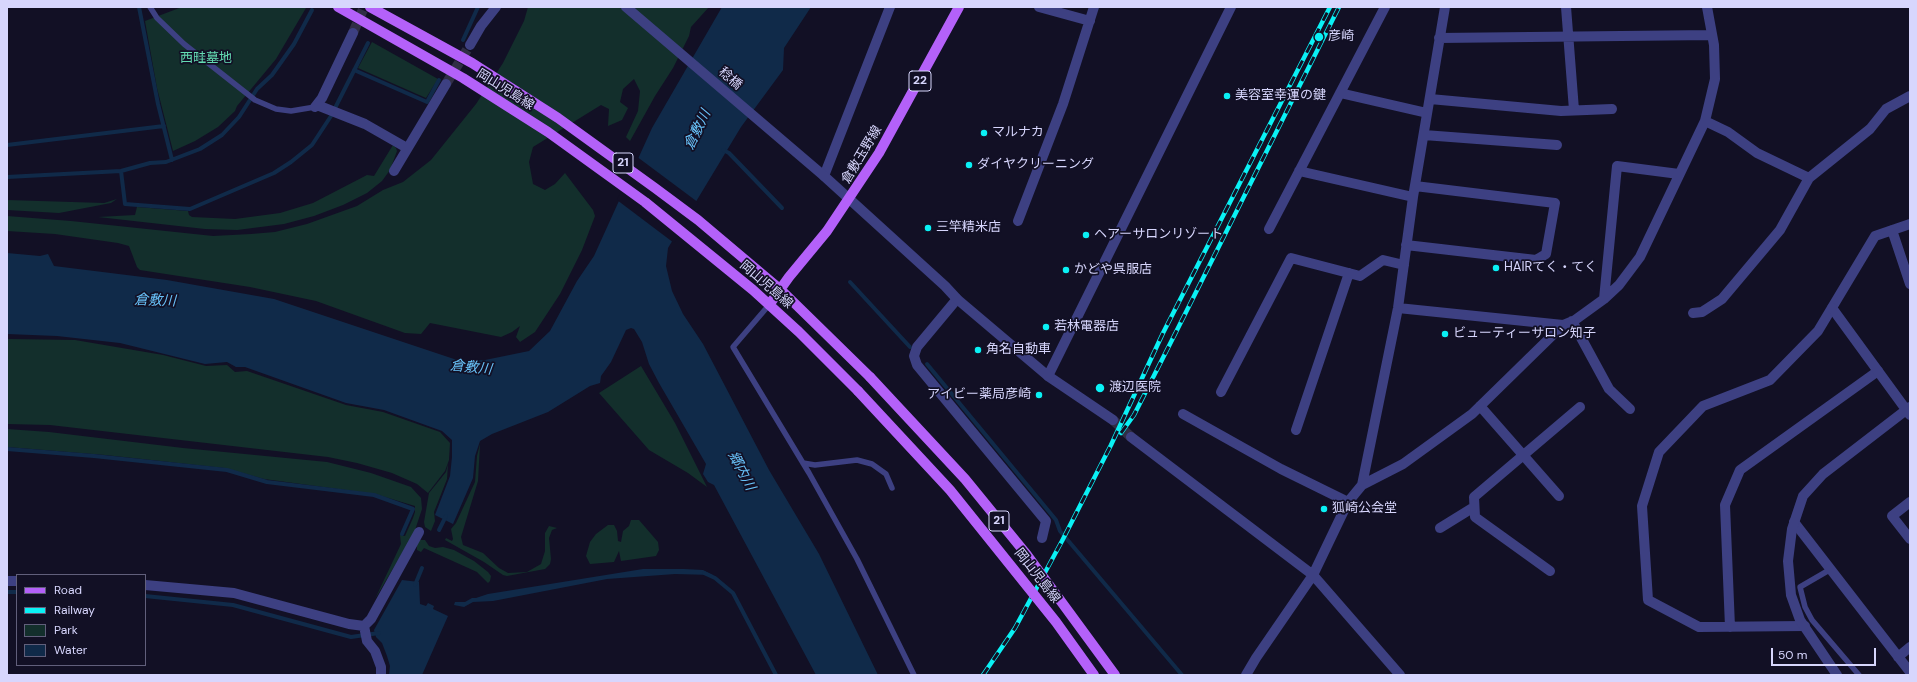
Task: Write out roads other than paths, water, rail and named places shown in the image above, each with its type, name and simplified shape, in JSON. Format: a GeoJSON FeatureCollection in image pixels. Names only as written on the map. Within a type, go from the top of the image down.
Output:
{"type":"FeatureCollection","features":[{"type":"Feature","properties":{"kind":"main road","name":"岡山児島線"},"geometry":{"type":"LineString","coordinates":[[338,7],[463,78],[548,132],[633,193],[689,236],[753,290],[858,391],[950,490],[1052,616],[1094,675]]}},
{"type":"Feature","properties":{"kind":"main road","name":"岡山児島線"},"geometry":{"type":"LineString","coordinates":[[370,7],[472,63],[604,150],[698,220],[781,290],[870,377],[970,485],[1027,555],[1115,675]]}},
{"type":"Feature","properties":{"kind":"main road","name":"倉敷玉野線"},"geometry":{"type":"LineString","coordinates":[[769,305],[850,199],[883,146],[959,7]]}},
{"type":"Feature","properties":{"kind":"street"},"geometry":{"type":"LineString","coordinates":[[481,26],[486,7]]}},
{"type":"Feature","properties":{"kind":"street"},"geometry":{"type":"LineString","coordinates":[[470,45],[481,26],[496,7]]}},
{"type":"Feature","properties":{"kind":"street","name":"稔橋"},"geometry":{"type":"LineString","coordinates":[[626,7],[850,199],[945,286],[957,299],[1048,376],[1113,420]]}},
{"type":"Feature","properties":{"kind":"street"},"geometry":{"type":"LineString","coordinates":[[821,174],[890,7]]}},
{"type":"Feature","properties":{"kind":"street"},"geometry":{"type":"LineString","coordinates":[[1039,7],[1090,21]]}},
{"type":"Feature","properties":{"kind":"street"},"geometry":{"type":"LineString","coordinates":[[1018,221],[1063,104],[1094,7]]}},
{"type":"Feature","properties":{"kind":"street"},"geometry":{"type":"LineString","coordinates":[[1048,376],[1231,7]]}},
{"type":"Feature","properties":{"kind":"street"},"geometry":{"type":"LineString","coordinates":[[1269,229],[1385,7]]}},
{"type":"Feature","properties":{"kind":"street"},"geometry":{"type":"LineString","coordinates":[[1362,485],[1398,308],[1413,197],[1444,7]]}},
{"type":"Feature","properties":{"kind":"street"},"geometry":{"type":"LineString","coordinates":[[1566,7],[1574,110]]}},
{"type":"Feature","properties":{"kind":"street"},"geometry":{"type":"LineString","coordinates":[[1246,675],[1313,575],[1348,502],[1362,485],[1403,464],[1480,406],[1567,323],[1604,299],[1619,285],[1640,257],[1705,121],[1715,79],[1712,35],[1707,7]]}},
{"type":"Feature","properties":{"kind":"street"},"geometry":{"type":"LineString","coordinates":[[354,33],[316,106],[364,124],[407,148]]}},
{"type":"Feature","properties":{"kind":"street"},"geometry":{"type":"LineString","coordinates":[[1440,38],[1712,35]]}},
{"type":"Feature","properties":{"kind":"street"},"geometry":{"type":"LineString","coordinates":[[394,171],[446,84]]}},
{"type":"Feature","properties":{"kind":"street"},"geometry":{"type":"LineString","coordinates":[[1340,93],[1427,113]]}},
{"type":"Feature","properties":{"kind":"street"},"geometry":{"type":"LineString","coordinates":[[1693,313],[1702,312],[1722,299],[1780,230],[1809,178],[1870,129],[1886,109],[1910,96]]}},
{"type":"Feature","properties":{"kind":"street"},"geometry":{"type":"LineString","coordinates":[[1430,99],[1561,111],[1612,109]]}},
{"type":"Feature","properties":{"kind":"street"},"geometry":{"type":"LineString","coordinates":[[1705,121],[1728,132],[1757,153],[1809,178]]}},
{"type":"Feature","properties":{"kind":"street"},"geometry":{"type":"LineString","coordinates":[[1424,135],[1557,145]]}},
{"type":"Feature","properties":{"kind":"street"},"geometry":{"type":"LineString","coordinates":[[1604,299],[1617,166],[1679,174]]}},
{"type":"Feature","properties":{"kind":"street"},"geometry":{"type":"LineString","coordinates":[[1299,171],[1413,197]]}},
{"type":"Feature","properties":{"kind":"street"},"geometry":{"type":"LineString","coordinates":[[1406,245],[1536,260],[1546,254],[1555,203],[1415,186]]}},
{"type":"Feature","properties":{"kind":"street"},"geometry":{"type":"LineString","coordinates":[[1805,626],[1699,627],[1648,600],[1642,506],[1659,452],[1703,406],[1770,380],[1818,332],[1875,236],[1910,224]]}},
{"type":"Feature","properties":{"kind":"street"},"geometry":{"type":"LineString","coordinates":[[1892,230],[1910,284]]}},
{"type":"Feature","properties":{"kind":"street"},"geometry":{"type":"LineString","coordinates":[[1221,392],[1291,258],[1360,276],[1383,260],[1404,265]]}},
{"type":"Feature","properties":{"kind":"street"},"geometry":{"type":"LineString","coordinates":[[1296,430],[1349,273]]}},
{"type":"Feature","properties":{"kind":"street"},"geometry":{"type":"LineString","coordinates":[[957,299],[917,347],[914,356],[917,365],[1046,521],[1042,538]]}},
{"type":"Feature","properties":{"kind":"street"},"geometry":{"type":"LineString","coordinates":[[1398,308],[1567,323]]}},
{"type":"Feature","properties":{"kind":"street"},"geometry":{"type":"LineString","coordinates":[[1832,308],[1878,371],[1909,410],[1823,474],[1803,496],[1792,529],[1788,561],[1791,595],[1800,620],[1837,675]]}},
{"type":"Feature","properties":{"kind":"street"},"geometry":{"type":"LineString","coordinates":[[1567,323],[1609,389],[1630,409]]}},
{"type":"Feature","properties":{"kind":"street"},"geometry":{"type":"LineString","coordinates":[[1730,627],[1724,505],[1740,470],[1878,371]]}},
{"type":"Feature","properties":{"kind":"street"},"geometry":{"type":"LineString","coordinates":[[1480,406],[1559,496]]}},
{"type":"Feature","properties":{"kind":"street"},"geometry":{"type":"LineString","coordinates":[[1550,571],[1475,517],[1474,497],[1580,407]]}},
{"type":"Feature","properties":{"kind":"street"},"geometry":{"type":"LineString","coordinates":[[1183,414],[1281,469],[1348,502]]}},
{"type":"Feature","properties":{"kind":"street"},"geometry":{"type":"LineString","coordinates":[[1131,437],[1313,575],[1400,675]]}},
{"type":"Feature","properties":{"kind":"street"},"geometry":{"type":"LineString","coordinates":[[1910,502],[1892,516],[1910,539]]}},
{"type":"Feature","properties":{"kind":"street"},"geometry":{"type":"LineString","coordinates":[[1440,528],[1474,507]]}},
{"type":"Feature","properties":{"kind":"street"},"geometry":{"type":"LineString","coordinates":[[1794,522],[1910,672]]}},
{"type":"Feature","properties":{"kind":"street"},"geometry":{"type":"LineString","coordinates":[[364,628],[371,619],[419,532]]}},
{"type":"Feature","properties":{"kind":"street"},"geometry":{"type":"LineString","coordinates":[[146,585],[234,593],[364,628]]}},
{"type":"Feature","properties":{"kind":"street"},"geometry":{"type":"LineString","coordinates":[[364,628],[367,641],[375,651],[381,667],[381,675]]}},
{"type":"Feature","properties":{"kind":"street"},"geometry":{"type":"LineString","coordinates":[[1898,657],[1910,647]]}},
{"type":"Feature","properties":{"kind":"lane"},"geometry":{"type":"LineString","coordinates":[[150,7],[157,18],[184,44],[255,100],[276,109],[291,111],[316,106]]}},
{"type":"Feature","properties":{"kind":"lane"},"geometry":{"type":"LineString","coordinates":[[769,305],[733,347],[803,463],[857,559],[914,675]]}},
{"type":"Feature","properties":{"kind":"lane"},"geometry":{"type":"LineString","coordinates":[[803,463],[815,465],[857,460],[872,464],[886,474],[892,488]]}},
{"type":"Feature","properties":{"kind":"lane"},"geometry":{"type":"LineString","coordinates":[[1830,569],[1800,587],[1805,607],[1812,620],[1859,675]]}},
{"type":"Feature","properties":{"kind":"water"},"geometry":{"type":"Polygon","coordinates":[[[722,7],[811,7],[784,48],[783,70],[741,127],[668,248],[666,266],[672,291],[683,314],[703,344],[769,470],[819,554],[878,675],[816,675],[714,485],[708,482],[703,474],[706,464],[659,383],[649,364],[642,342],[634,329],[631,328],[626,330],[611,362],[601,376],[600,383],[590,386],[548,412],[492,434],[480,441],[475,456],[473,478],[453,524],[435,515],[450,476],[452,457],[452,440],[442,431],[384,410],[346,403],[245,367],[236,367],[227,362],[205,364],[120,343],[57,336],[7,334],[7,253],[40,256],[48,254],[54,266],[167,280],[274,299],[460,361],[485,360],[529,351],[550,331],[577,281],[594,256],[652,128],[722,7]]]}},
{"type":"Feature","properties":{"kind":"water"},"geometry":{"type":"Polygon","coordinates":[[[643,569],[703,570],[713,575],[675,574],[607,579],[493,601],[473,602],[464,607],[454,605],[455,602],[465,602],[472,598],[488,594],[643,569]]]}},
{"type":"Feature","properties":{"kind":"water"},"geometry":{"type":"Polygon","coordinates":[[[402,580],[419,582],[420,604],[426,606],[428,603],[434,606],[433,609],[448,616],[422,675],[389,675],[390,666],[387,656],[382,643],[376,637],[374,630],[402,580]]]}},
{"type":"Feature","properties":{"kind":"waterway"},"geometry":{"type":"LineString","coordinates":[[139,7],[158,104],[172,160]]}},
{"type":"Feature","properties":{"kind":"waterway"},"geometry":{"type":"LineString","coordinates":[[463,40],[478,7]]}},
{"type":"Feature","properties":{"kind":"waterway"},"geometry":{"type":"LineString","coordinates":[[7,177],[121,171],[150,163],[166,162],[200,149],[222,135],[239,117],[257,89],[272,75],[294,44],[312,10]]}},
{"type":"Feature","properties":{"kind":"waterway"},"geometry":{"type":"LineString","coordinates":[[121,171],[125,204],[190,209],[274,173],[291,162],[312,145],[331,116],[368,43]]}},
{"type":"Feature","properties":{"kind":"waterway"},"geometry":{"type":"LineString","coordinates":[[354,70],[427,102],[439,80]]}},
{"type":"Feature","properties":{"kind":"waterway"},"geometry":{"type":"LineString","coordinates":[[7,145],[164,126]]}},
{"type":"Feature","properties":{"kind":"waterway"},"geometry":{"type":"LineString","coordinates":[[723,150],[729,153],[782,208]]}},
{"type":"Feature","properties":{"kind":"waterway"},"geometry":{"type":"LineString","coordinates":[[850,282],[910,347]]}},
{"type":"Feature","properties":{"kind":"waterway"},"geometry":{"type":"LineString","coordinates":[[927,364],[1056,520],[1060,531],[1182,675]]}},
{"type":"Feature","properties":{"kind":"waterway"},"geometry":{"type":"LineString","coordinates":[[7,449],[94,456],[227,470],[267,482],[374,495],[413,509],[402,534]]}},
{"type":"Feature","properties":{"kind":"waterway"},"geometry":{"type":"LineString","coordinates":[[439,530],[446,516]]}},
{"type":"Feature","properties":{"kind":"waterway"},"geometry":{"type":"LineString","coordinates":[[415,585],[422,568]]}},
{"type":"Feature","properties":{"kind":"waterway"},"geometry":{"type":"LineString","coordinates":[[704,573],[715,578],[733,593],[776,675]]}},
{"type":"Feature","properties":{"kind":"waterway"},"geometry":{"type":"LineString","coordinates":[[7,592],[16,592]]}},
{"type":"Feature","properties":{"kind":"waterway"},"geometry":{"type":"LineString","coordinates":[[146,596],[233,605],[351,637],[379,633]]}},
{"type":"Feature","properties":{"kind":"tunnel"},"geometry":{"type":"LineString","coordinates":[[353,33],[364,7]]}},
{"type":"Feature","properties":{"kind":"tunnel"},"geometry":{"type":"LineString","coordinates":[[446,84],[470,45]]}},
{"type":"Feature","properties":{"kind":"tunnel"},"geometry":{"type":"LineString","coordinates":[[1113,420],[1131,437]]}},
{"type":"Feature","properties":{"kind":"railway"},"geometry":{"type":"LineString","coordinates":[[983,675],[1015,628],[1062,541],[1111,445],[1163,333],[1330,7]]}},
{"type":"Feature","properties":{"kind":"railway"},"geometry":{"type":"LineString","coordinates":[[1121,433],[1134,415],[1339,7]]}},
{"type":"Feature","properties":{"kind":"place","name":"彦崎"},"geometry":{"type":"Point","coordinates":[1319,37]}},
{"type":"Feature","properties":{"kind":"place","name":"美容室幸運の鍵"},"geometry":{"type":"Point","coordinates":[1227,96]}},
{"type":"Feature","properties":{"kind":"place","name":"マルナカ"},"geometry":{"type":"Point","coordinates":[984,133]}},
{"type":"Feature","properties":{"kind":"place","name":"ダイヤクリーニング"},"geometry":{"type":"Point","coordinates":[969,165]}},
{"type":"Feature","properties":{"kind":"place","name":"三竿精米店"},"geometry":{"type":"Point","coordinates":[928,228]}},
{"type":"Feature","properties":{"kind":"place","name":"ヘアーサロンリゾート"},"geometry":{"type":"Point","coordinates":[1086,235]}},
{"type":"Feature","properties":{"kind":"place","name":"HAIRてく・てく"},"geometry":{"type":"Point","coordinates":[1496,268]}},
{"type":"Feature","properties":{"kind":"place","name":"かどや呉服店"},"geometry":{"type":"Point","coordinates":[1066,270]}},
{"type":"Feature","properties":{"kind":"place","name":"若林電器店"},"geometry":{"type":"Point","coordinates":[1046,327]}},
{"type":"Feature","properties":{"kind":"place","name":"ビューティーサロン知子"},"geometry":{"type":"Point","coordinates":[1445,334]}},
{"type":"Feature","properties":{"kind":"place","name":"角名自動車"},"geometry":{"type":"Point","coordinates":[978,350]}},
{"type":"Feature","properties":{"kind":"place","name":"渡辺医院"},"geometry":{"type":"Point","coordinates":[1100,388]}},
{"type":"Feature","properties":{"kind":"place","name":"アイビー薬局彦崎"},"geometry":{"type":"Point","coordinates":[1039,395]}},
{"type":"Feature","properties":{"kind":"place","name":"狐崎公会堂"},"geometry":{"type":"Point","coordinates":[1324,509]}},
{"type":"Feature","properties":{"kind":"park label","name":"西畦墓地"},"geometry":{"type":"Point","coordinates":[206,59]}},
{"type":"Feature","properties":{"kind":"water label","name":"倉敷川"},"geometry":{"type":"Point","coordinates":[698,130]}},
{"type":"Feature","properties":{"kind":"water label","name":"倉敷川"},"geometry":{"type":"Point","coordinates":[155,301]}},
{"type":"Feature","properties":{"kind":"water label","name":"倉敷川"},"geometry":{"type":"Point","coordinates":[471,368]}},
{"type":"Feature","properties":{"kind":"water label","name":"郷内川"},"geometry":{"type":"Point","coordinates":[741,471]}}]}
